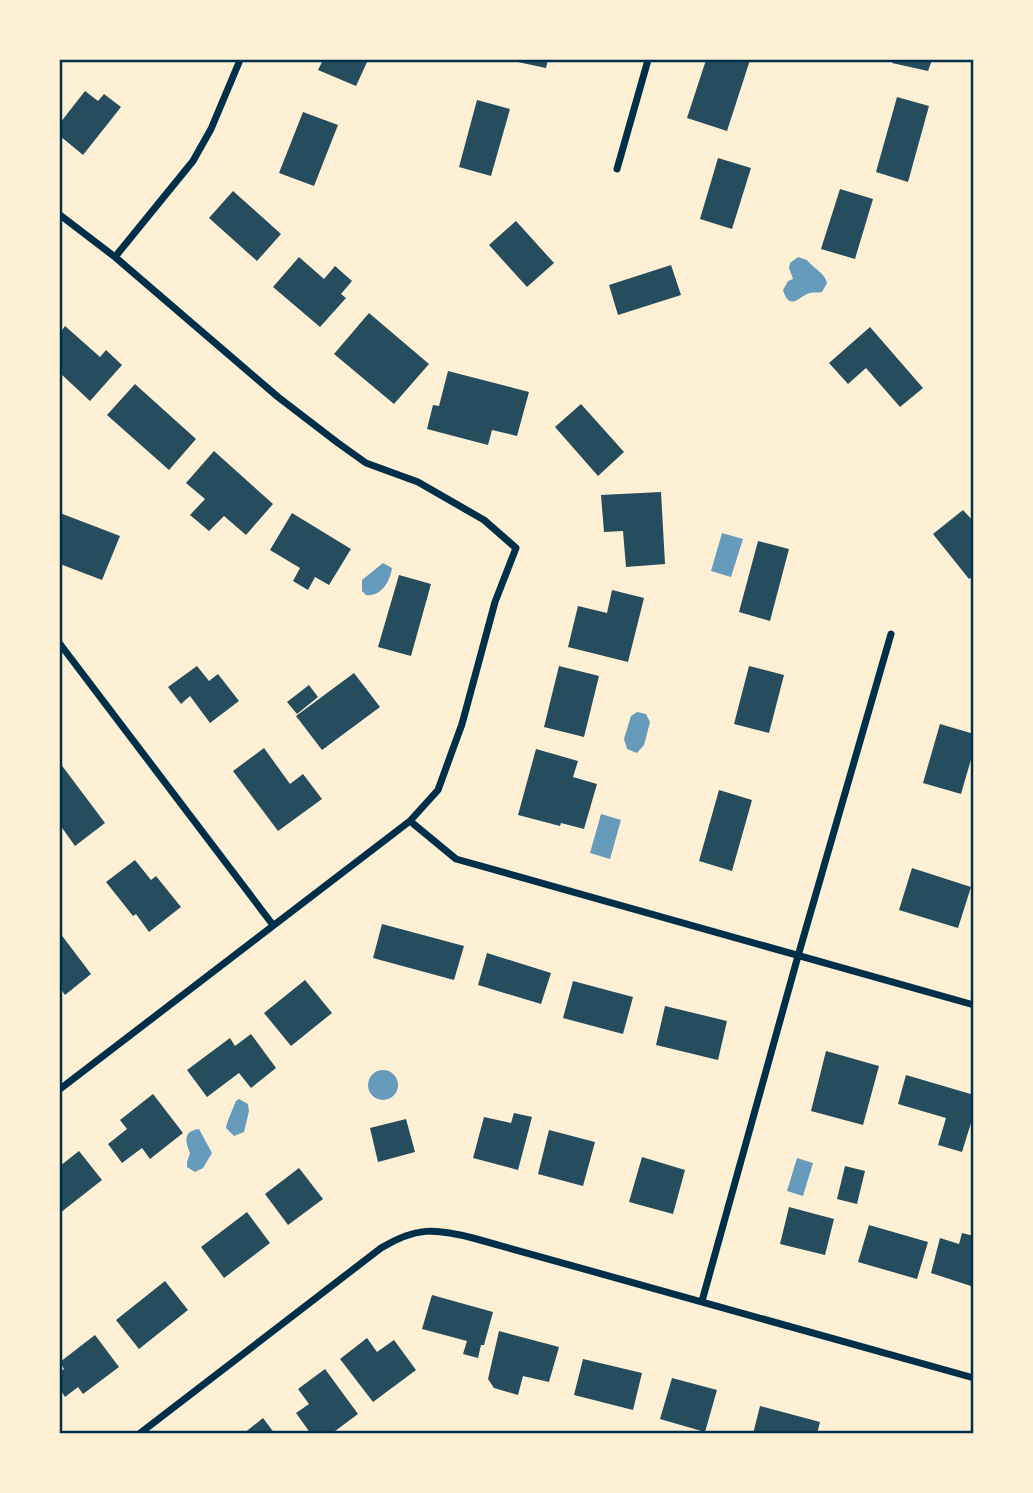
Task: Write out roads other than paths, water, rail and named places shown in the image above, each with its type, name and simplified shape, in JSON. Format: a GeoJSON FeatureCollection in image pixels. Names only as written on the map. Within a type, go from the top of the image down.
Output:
{"type":"FeatureCollection","features":[{"type":"Feature","properties":{"kind":"street"},"geometry":{"type":"LineString","coordinates":[[115,257],[193,160],[215,121],[240,60]]}},
{"type":"Feature","properties":{"kind":"street"},"geometry":{"type":"LineString","coordinates":[[617,169],[648,60]]}},
{"type":"Feature","properties":{"kind":"street"},"geometry":{"type":"LineString","coordinates":[[60,215],[115,257],[278,397],[347,450],[366,463],[418,482],[484,520],[516,548],[495,602],[462,724],[439,790],[410,821],[60,1089]]}},
{"type":"Feature","properties":{"kind":"street"},"geometry":{"type":"LineString","coordinates":[[702,1301],[891,634]]}},
{"type":"Feature","properties":{"kind":"street"},"geometry":{"type":"LineString","coordinates":[[60,644],[273,925]]}},
{"type":"Feature","properties":{"kind":"street"},"geometry":{"type":"LineString","coordinates":[[410,821],[456,859],[974,1005]]}},
{"type":"Feature","properties":{"kind":"street"},"geometry":{"type":"LineString","coordinates":[[139,1433],[381,1248],[413,1233],[445,1231],[974,1378]]}},
{"type":"Feature","properties":{"kind":"water"},"geometry":{"type":"Polygon","coordinates":[[[798,257],[807,260],[824,276],[827,283],[822,292],[806,294],[792,302],[783,290],[788,281],[793,279],[790,263],[798,257]]]}},
{"type":"Feature","properties":{"kind":"water"},"geometry":{"type":"Polygon","coordinates":[[[722,533],[743,539],[731,577],[711,571],[722,533]]]}},
{"type":"Feature","properties":{"kind":"water"},"geometry":{"type":"Polygon","coordinates":[[[383,563],[392,568],[387,583],[376,594],[366,595],[362,591],[362,580],[383,563]]]}},
{"type":"Feature","properties":{"kind":"water"},"geometry":{"type":"Polygon","coordinates":[[[637,712],[646,714],[650,722],[644,745],[637,753],[627,749],[624,739],[631,716],[637,712]]]}},
{"type":"Feature","properties":{"kind":"water"},"geometry":{"type":"Polygon","coordinates":[[[601,814],[621,820],[610,859],[590,853],[601,814]]]}},
{"type":"Feature","properties":{"kind":"water"},"geometry":{"type":"Polygon","coordinates":[[[383,1070],[394,1074],[398,1085],[394,1096],[383,1100],[372,1096],[368,1085],[372,1074],[383,1070]]]}},
{"type":"Feature","properties":{"kind":"water"},"geometry":{"type":"Polygon","coordinates":[[[239,1099],[248,1104],[249,1111],[244,1132],[234,1136],[226,1128],[239,1099]]]}},
{"type":"Feature","properties":{"kind":"water"},"geometry":{"type":"Polygon","coordinates":[[[199,1129],[212,1153],[203,1168],[195,1172],[187,1167],[190,1153],[187,1137],[190,1132],[199,1129]]]}},
{"type":"Feature","properties":{"kind":"water"},"geometry":{"type":"Polygon","coordinates":[[[797,1158],[813,1163],[803,1196],[787,1191],[797,1158]]]}}]}
